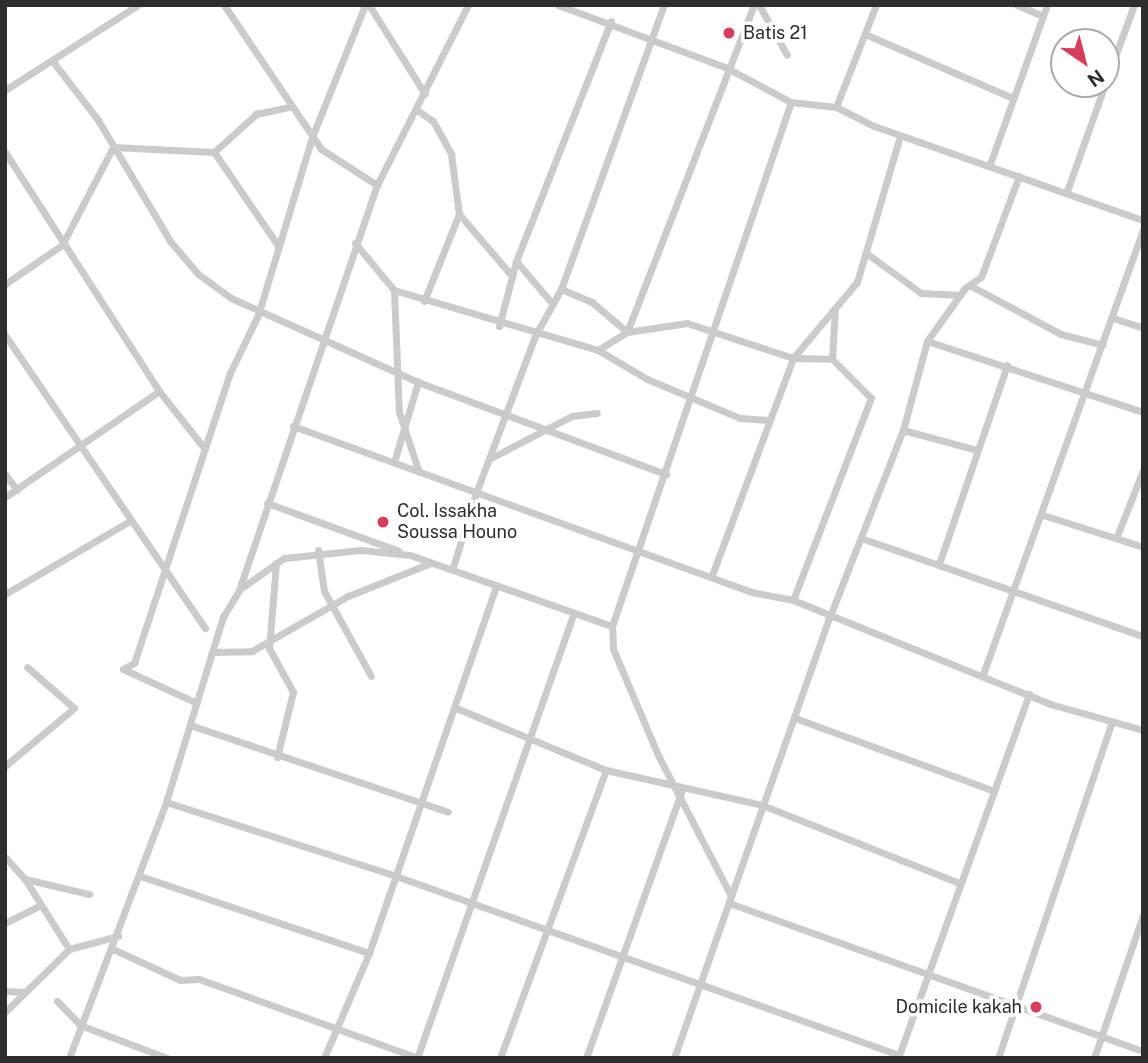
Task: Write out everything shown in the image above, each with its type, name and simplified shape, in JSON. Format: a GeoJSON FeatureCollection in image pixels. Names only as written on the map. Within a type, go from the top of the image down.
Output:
{"type":"FeatureCollection","features":[{"type":"Feature","properties":{"kind":"street"},"geometry":{"type":"LineString","coordinates":[[5,90],[54,63],[138,5]]}},
{"type":"Feature","properties":{"kind":"street"},"geometry":{"type":"LineString","coordinates":[[224,5],[288,107],[312,137],[341,164],[377,185]]}},
{"type":"Feature","properties":{"kind":"street"},"geometry":{"type":"LineString","coordinates":[[69,1058],[118,936],[166,802],[213,652],[239,590],[320,341],[355,243],[377,185],[468,5]]}},
{"type":"Feature","properties":{"kind":"street"},"geometry":{"type":"LineString","coordinates":[[558,5],[611,21],[727,68],[791,102],[836,107],[900,136],[990,163],[1143,220]]}},
{"type":"Feature","properties":{"kind":"street"},"geometry":{"type":"LineString","coordinates":[[452,570],[476,493],[505,415],[550,301],[561,289],[649,37],[664,5]]}},
{"type":"Feature","properties":{"kind":"street"},"geometry":{"type":"LineString","coordinates":[[757,5],[787,55]]}},
{"type":"Feature","properties":{"kind":"street"},"geometry":{"type":"LineString","coordinates":[[627,332],[727,68],[757,5]]}},
{"type":"Feature","properties":{"kind":"street"},"geometry":{"type":"LineString","coordinates":[[836,107],[876,5]]}},
{"type":"Feature","properties":{"kind":"street"},"geometry":{"type":"LineString","coordinates":[[1017,5],[1043,16]]}},
{"type":"Feature","properties":{"kind":"street"},"geometry":{"type":"LineString","coordinates":[[990,163],[1047,5]]}},
{"type":"Feature","properties":{"kind":"street"},"geometry":{"type":"LineString","coordinates":[[1120,43],[1134,5]]}},
{"type":"Feature","properties":{"kind":"street"},"geometry":{"type":"LineString","coordinates":[[371,7],[425,94]]}},
{"type":"Feature","properties":{"kind":"street"},"geometry":{"type":"LineString","coordinates":[[197,703],[123,669],[134,663],[205,449],[258,315],[277,244],[312,137],[371,7]]}},
{"type":"Feature","properties":{"kind":"street"},"geometry":{"type":"LineString","coordinates":[[499,326],[516,261],[611,21]]}},
{"type":"Feature","properties":{"kind":"street"},"geometry":{"type":"LineString","coordinates":[[865,34],[1013,98]]}},
{"type":"Feature","properties":{"kind":"street"},"geometry":{"type":"LineString","coordinates":[[54,63],[114,146],[198,274],[258,315],[418,382],[666,474]]}},
{"type":"Feature","properties":{"kind":"street"},"geometry":{"type":"LineString","coordinates":[[1067,191],[1100,98]]}},
{"type":"Feature","properties":{"kind":"street"},"geometry":{"type":"LineString","coordinates":[[791,102],[612,626],[613,649],[674,783],[682,790],[730,900],[927,978],[1016,1007],[1099,1039],[1143,1051]]}},
{"type":"Feature","properties":{"kind":"street"},"geometry":{"type":"LineString","coordinates":[[114,146],[214,152],[256,114],[288,107]]}},
{"type":"Feature","properties":{"kind":"street"},"geometry":{"type":"LineString","coordinates":[[417,110],[433,121],[451,154],[459,214],[424,301]]}},
{"type":"Feature","properties":{"kind":"street"},"geometry":{"type":"LineString","coordinates":[[712,575],[793,358],[858,282],[900,136]]}},
{"type":"Feature","properties":{"kind":"street"},"geometry":{"type":"LineString","coordinates":[[5,284],[62,245],[114,146]]}},
{"type":"Feature","properties":{"kind":"street"},"geometry":{"type":"LineString","coordinates":[[5,152],[62,245],[159,391],[205,449]]}},
{"type":"Feature","properties":{"kind":"street"},"geometry":{"type":"LineString","coordinates":[[214,152],[277,244]]}},
{"type":"Feature","properties":{"kind":"street"},"geometry":{"type":"LineString","coordinates":[[674,1058],[703,985],[762,805],[830,616],[903,430],[927,341],[960,295],[981,277],[1019,176]]}},
{"type":"Feature","properties":{"kind":"street"},"geometry":{"type":"LineString","coordinates":[[459,214],[512,276]]}},
{"type":"Feature","properties":{"kind":"street"},"geometry":{"type":"LineString","coordinates":[[983,674],[1013,588],[1043,515],[1143,229]]}},
{"type":"Feature","properties":{"kind":"street"},"geometry":{"type":"LineString","coordinates":[[355,243],[394,290],[499,326],[598,350],[690,397],[740,418],[770,420]]}},
{"type":"Feature","properties":{"kind":"street"},"geometry":{"type":"LineString","coordinates":[[866,253],[921,293],[960,295]]}},
{"type":"Feature","properties":{"kind":"street"},"geometry":{"type":"LineString","coordinates":[[516,261],[550,301]]}},
{"type":"Feature","properties":{"kind":"street"},"geometry":{"type":"LineString","coordinates":[[971,286],[1061,334],[1103,345]]}},
{"type":"Feature","properties":{"kind":"street"},"geometry":{"type":"LineString","coordinates":[[561,289],[592,302],[627,332]]}},
{"type":"Feature","properties":{"kind":"street"},"geometry":{"type":"LineString","coordinates":[[394,290],[401,336],[397,373],[404,428],[419,472]]}},
{"type":"Feature","properties":{"kind":"street"},"geometry":{"type":"LineString","coordinates":[[832,359],[835,309]]}},
{"type":"Feature","properties":{"kind":"street"},"geometry":{"type":"LineString","coordinates":[[1112,318],[1143,328]]}},
{"type":"Feature","properties":{"kind":"street"},"geometry":{"type":"LineString","coordinates":[[598,350],[627,332],[687,323],[713,336],[793,358],[832,359],[871,398],[793,600]]}},
{"type":"Feature","properties":{"kind":"street"},"geometry":{"type":"LineString","coordinates":[[5,335],[128,522],[205,628]]}},
{"type":"Feature","properties":{"kind":"street"},"geometry":{"type":"LineString","coordinates":[[927,341],[1007,365],[1143,412]]}},
{"type":"Feature","properties":{"kind":"street"},"geometry":{"type":"LineString","coordinates":[[940,561],[1007,365]]}},
{"type":"Feature","properties":{"kind":"street"},"geometry":{"type":"LineString","coordinates":[[394,463],[418,382]]}},
{"type":"Feature","properties":{"kind":"street"},"geometry":{"type":"LineString","coordinates":[[5,497],[80,451],[159,391]]}},
{"type":"Feature","properties":{"kind":"street"},"geometry":{"type":"LineString","coordinates":[[489,459],[548,431],[572,415],[597,413]]}},
{"type":"Feature","properties":{"kind":"street"},"geometry":{"type":"LineString","coordinates":[[293,426],[639,551],[793,600],[1029,694],[1143,730]]}},
{"type":"Feature","properties":{"kind":"street"},"geometry":{"type":"LineString","coordinates":[[903,430],[977,450]]}},
{"type":"Feature","properties":{"kind":"street"},"geometry":{"type":"LineString","coordinates":[[1117,536],[1143,470]]}},
{"type":"Feature","properties":{"kind":"street"},"geometry":{"type":"LineString","coordinates":[[5,474],[17,490]]}},
{"type":"Feature","properties":{"kind":"street"},"geometry":{"type":"LineString","coordinates":[[267,503],[612,626]]}},
{"type":"Feature","properties":{"kind":"street"},"geometry":{"type":"LineString","coordinates":[[1043,515],[1117,536],[1143,547]]}},
{"type":"Feature","properties":{"kind":"street"},"geometry":{"type":"LineString","coordinates":[[5,594],[128,522]]}},
{"type":"Feature","properties":{"kind":"street"},"geometry":{"type":"LineString","coordinates":[[861,538],[940,561],[1143,636]]}},
{"type":"Feature","properties":{"kind":"street"},"geometry":{"type":"LineString","coordinates":[[239,590],[276,563],[318,550],[410,555]]}},
{"type":"Feature","properties":{"kind":"street"},"geometry":{"type":"LineString","coordinates":[[318,550],[331,608],[371,676]]}},
{"type":"Feature","properties":{"kind":"street"},"geometry":{"type":"LineString","coordinates":[[276,563],[270,640],[293,692],[277,757]]}},
{"type":"Feature","properties":{"kind":"street"},"geometry":{"type":"LineString","coordinates":[[213,652],[253,651],[331,608],[432,563]]}},
{"type":"Feature","properties":{"kind":"street"},"geometry":{"type":"LineString","coordinates":[[324,1058],[369,953],[496,586]]}},
{"type":"Feature","properties":{"kind":"street"},"geometry":{"type":"LineString","coordinates":[[113,949],[180,980],[199,979],[418,1058],[574,613]]}},
{"type":"Feature","properties":{"kind":"street"},"geometry":{"type":"LineString","coordinates":[[5,766],[74,708],[27,667]]}},
{"type":"Feature","properties":{"kind":"street"},"geometry":{"type":"LineString","coordinates":[[166,802],[472,902],[546,933],[703,985],[899,1056],[992,790],[1029,694]]}},
{"type":"Feature","properties":{"kind":"street"},"geometry":{"type":"LineString","coordinates":[[456,708],[606,770],[674,783]]}},
{"type":"Feature","properties":{"kind":"street"},"geometry":{"type":"LineString","coordinates":[[795,718],[992,790]]}},
{"type":"Feature","properties":{"kind":"street"},"geometry":{"type":"LineString","coordinates":[[998,1058],[1112,722]]}},
{"type":"Feature","properties":{"kind":"street"},"geometry":{"type":"LineString","coordinates":[[190,725],[277,757],[448,812]]}},
{"type":"Feature","properties":{"kind":"street"},"geometry":{"type":"LineString","coordinates":[[500,1058],[606,770]]}},
{"type":"Feature","properties":{"kind":"street"},"geometry":{"type":"LineString","coordinates":[[682,790],[762,805],[959,883]]}},
{"type":"Feature","properties":{"kind":"street"},"geometry":{"type":"LineString","coordinates":[[586,1058],[682,790]]}},
{"type":"Feature","properties":{"kind":"street"},"geometry":{"type":"LineString","coordinates":[[5,857],[25,879],[69,949]]}},
{"type":"Feature","properties":{"kind":"street"},"geometry":{"type":"LineString","coordinates":[[140,876],[369,953]]}},
{"type":"Feature","properties":{"kind":"street"},"geometry":{"type":"LineString","coordinates":[[25,879],[89,894]]}},
{"type":"Feature","properties":{"kind":"street"},"geometry":{"type":"LineString","coordinates":[[6,924],[41,905]]}},
{"type":"Feature","properties":{"kind":"street"},"geometry":{"type":"LineString","coordinates":[[1094,1058],[1143,915]]}},
{"type":"Feature","properties":{"kind":"street"},"geometry":{"type":"LineString","coordinates":[[5,1012],[69,949],[118,936]]}},
{"type":"Feature","properties":{"kind":"street"},"geometry":{"type":"LineString","coordinates":[[6,991],[24,992]]}},
{"type":"Feature","properties":{"kind":"street"},"geometry":{"type":"LineString","coordinates":[[57,1001],[80,1025],[167,1058]]}},
{"type":"Feature","properties":{"kind":"place","name":"Batis 21"},"geometry":{"type":"Point","coordinates":[729,33]}},
{"type":"Feature","properties":{"kind":"place","name":"Col. Issakha Soussa Houno"},"geometry":{"type":"Point","coordinates":[383,522]}},
{"type":"Feature","properties":{"kind":"place","name":"Domicile kakah"},"geometry":{"type":"Point","coordinates":[1036,1007]}}]}
